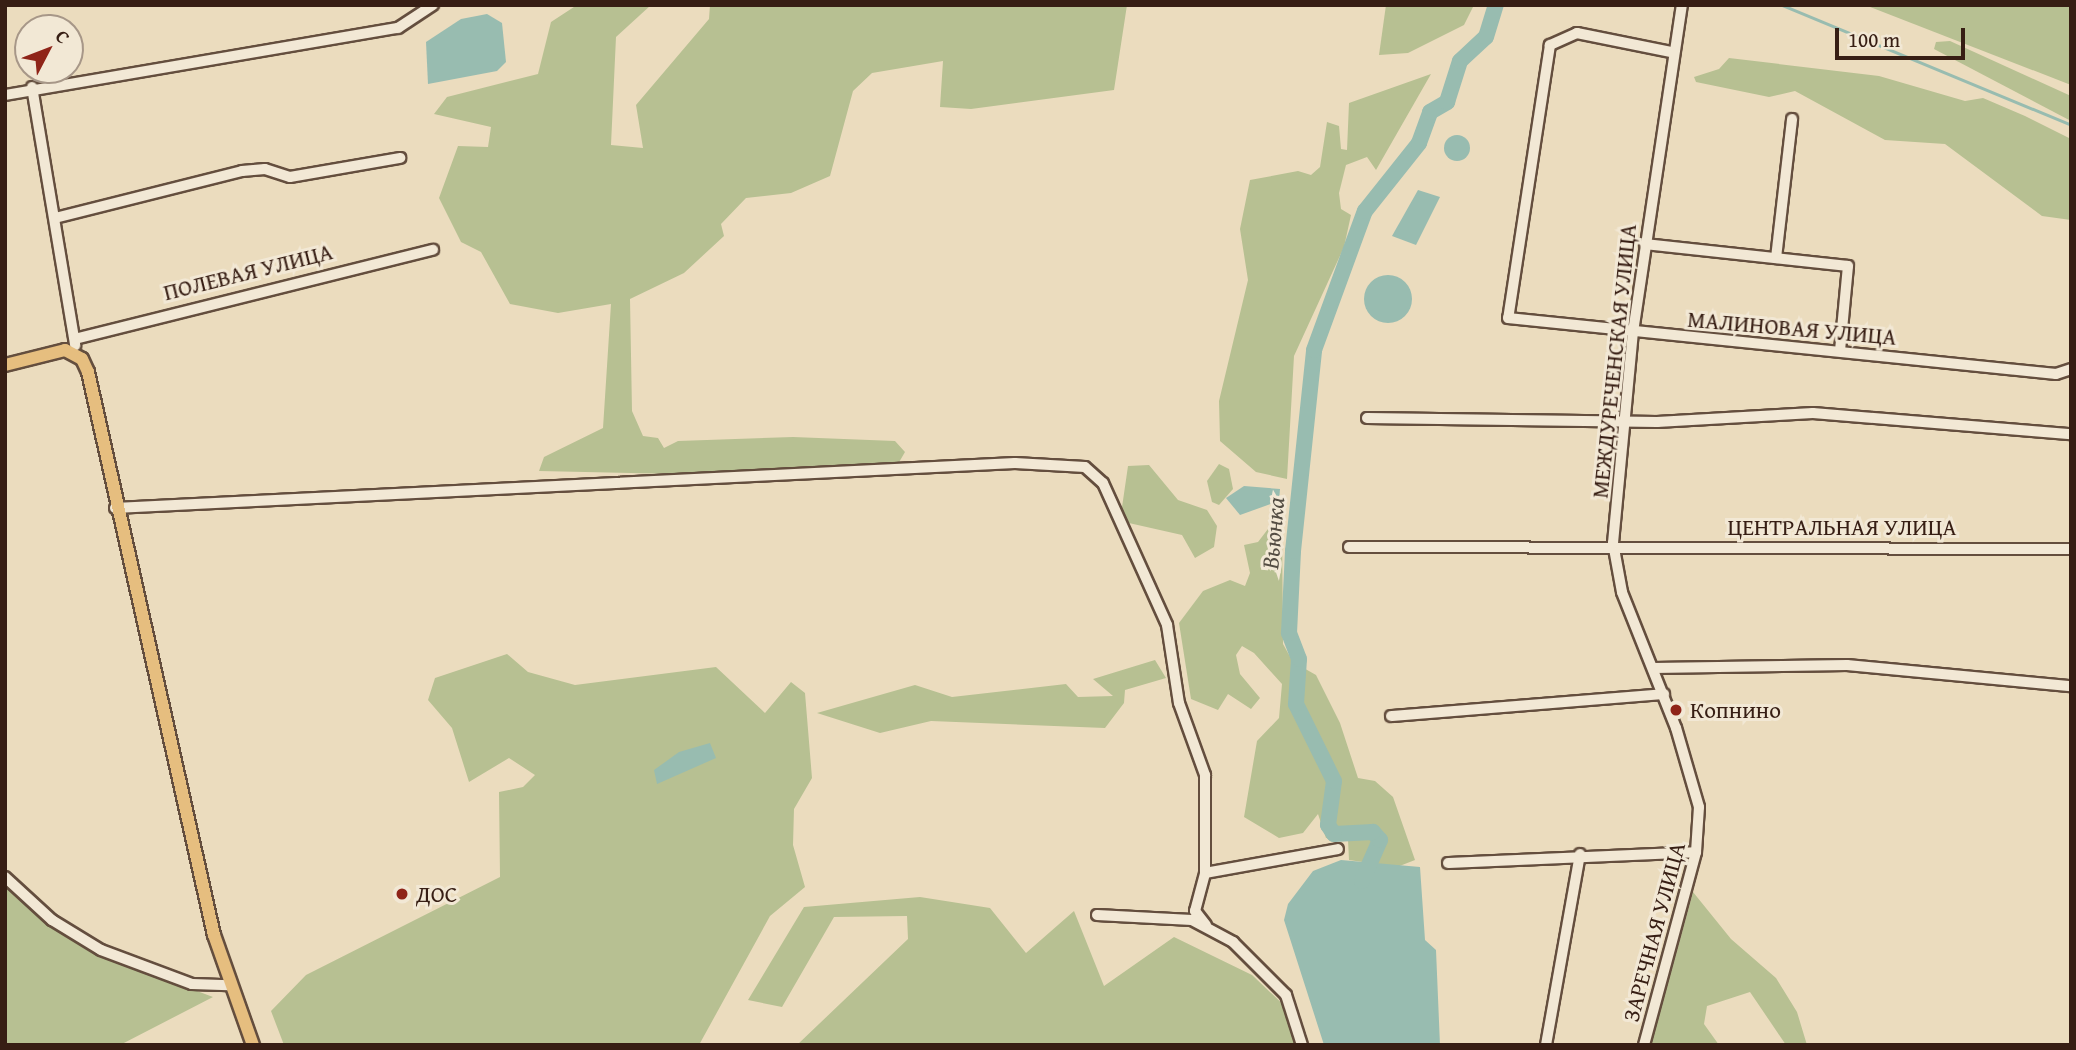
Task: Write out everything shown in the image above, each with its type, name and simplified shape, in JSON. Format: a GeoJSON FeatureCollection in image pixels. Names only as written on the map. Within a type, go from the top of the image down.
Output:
{"type":"FeatureCollection","features":[{"type":"Feature","properties":{"kind":"main road"},"geometry":{"type":"LineString","coordinates":[[5,365],[75,346],[88,372],[115,508],[229,985],[253,1045]]}},
{"type":"Feature","properties":{"kind":"street"},"geometry":{"type":"LineString","coordinates":[[5,95],[32,87],[398,28],[433,5]]}},
{"type":"Feature","properties":{"kind":"street","name":"МЕЖДУРЕЧЕНСКАЯ УЛИЦА"},"geometry":{"type":"LineString","coordinates":[[1654,668],[1622,592],[1613,543],[1633,332],[1671,52],[1682,5]]}},
{"type":"Feature","properties":{"kind":"street","name":"МАЛИНОВАЯ УЛИЦА"},"geometry":{"type":"LineString","coordinates":[[1671,52],[1577,33],[1550,45],[1508,318],[2056,373],[2071,369]]}},
{"type":"Feature","properties":{"kind":"street"},"geometry":{"type":"LineString","coordinates":[[32,87],[75,346]]}},
{"type":"Feature","properties":{"kind":"street"},"geometry":{"type":"LineString","coordinates":[[1776,258],[1792,118]]}},
{"type":"Feature","properties":{"kind":"street"},"geometry":{"type":"LineString","coordinates":[[55,218],[242,171],[290,177],[400,158]]}},
{"type":"Feature","properties":{"kind":"street"},"geometry":{"type":"LineString","coordinates":[[1645,244],[1776,258],[1852,270],[1840,350]]}},
{"type":"Feature","properties":{"kind":"street","name":"ПОЛЕВАЯ УЛИЦА"},"geometry":{"type":"LineString","coordinates":[[75,346],[433,250]]}},
{"type":"Feature","properties":{"kind":"street"},"geometry":{"type":"LineString","coordinates":[[1367,418],[1625,422],[1813,412],[2071,434]]}},
{"type":"Feature","properties":{"kind":"street"},"geometry":{"type":"LineString","coordinates":[[115,508],[1015,463],[1085,467],[1102,483],[1167,625],[1180,703],[1205,775],[1205,873],[1195,911],[1207,925],[1233,942],[1286,995],[1302,1045]]}},
{"type":"Feature","properties":{"kind":"street","name":"ЦЕНТРАЛЬНАЯ УЛИЦА"},"geometry":{"type":"LineString","coordinates":[[1349,547],[1613,543],[2071,548]]}},
{"type":"Feature","properties":{"kind":"street"},"geometry":{"type":"LineString","coordinates":[[1654,668],[1847,665],[2071,685]]}},
{"type":"Feature","properties":{"kind":"street","name":"ЗАРЕЧНАЯ УЛИЦА"},"geometry":{"type":"LineString","coordinates":[[1644,1045],[1696,852],[1695,787],[1654,668]]}},
{"type":"Feature","properties":{"kind":"street"},"geometry":{"type":"LineString","coordinates":[[1391,716],[1664,694]]}},
{"type":"Feature","properties":{"kind":"street"},"geometry":{"type":"LineString","coordinates":[[1205,873],[1338,849]]}},
{"type":"Feature","properties":{"kind":"street"},"geometry":{"type":"LineString","coordinates":[[1448,863],[1580,854],[1696,852]]}},
{"type":"Feature","properties":{"kind":"street"},"geometry":{"type":"LineString","coordinates":[[1546,1045],[1580,854]]}},
{"type":"Feature","properties":{"kind":"street"},"geometry":{"type":"LineString","coordinates":[[5,877],[52,920],[101,950],[192,984],[229,985]]}},
{"type":"Feature","properties":{"kind":"street"},"geometry":{"type":"LineString","coordinates":[[1097,915],[1207,925]]}},
{"type":"Feature","properties":{"kind":"green space"},"geometry":{"type":"Polygon","coordinates":[[[577,5],[651,5],[616,37],[611,145],[643,148],[636,105],[709,19],[710,5],[1127,5],[1114,90],[971,109],[940,107],[943,61],[872,73],[853,91],[830,176],[791,193],[746,198],[721,224],[724,236],[684,273],[630,299],[632,411],[643,436],[658,438],[664,448],[678,441],[793,437],[895,441],[905,452],[898,464],[677,474],[539,471],[544,457],[603,428],[611,304],[558,313],[510,304],[481,252],[461,242],[439,198],[458,146],[488,147],[491,127],[434,114],[447,97],[538,74],[551,22],[577,5]]]}},
{"type":"Feature","properties":{"kind":"green space"},"geometry":{"type":"Polygon","coordinates":[[[1386,5],[1474,5],[1464,25],[1408,53],[1379,55],[1386,5]]]}},
{"type":"Feature","properties":{"kind":"green space"},"geometry":{"type":"Polygon","coordinates":[[[1865,5],[2071,5],[2071,85],[1865,5]]]}},
{"type":"Feature","properties":{"kind":"green space"},"geometry":{"type":"Polygon","coordinates":[[[1950,41],[2071,96],[2071,121],[1934,49],[1936,42],[1950,41]]]}},
{"type":"Feature","properties":{"kind":"green space"},"geometry":{"type":"Polygon","coordinates":[[[1729,58],[1879,76],[1965,101],[1983,98],[2025,116],[2071,139],[2071,220],[2042,216],[1945,144],[1885,140],[1795,91],[1769,97],[1696,82],[1694,77],[1719,69],[1729,58]]]}},
{"type":"Feature","properties":{"kind":"green space"},"geometry":{"type":"Polygon","coordinates":[[[1431,74],[1376,170],[1367,157],[1346,165],[1339,193],[1341,209],[1351,215],[1344,247],[1294,356],[1287,479],[1256,472],[1220,441],[1219,401],[1248,280],[1240,229],[1250,180],[1298,171],[1311,175],[1320,167],[1327,122],[1339,126],[1341,149],[1347,150],[1349,103],[1431,74]]]}},
{"type":"Feature","properties":{"kind":"green space"},"geometry":{"type":"Polygon","coordinates":[[[1219,464],[1229,469],[1233,489],[1219,505],[1212,502],[1207,481],[1219,464]]]}},
{"type":"Feature","properties":{"kind":"green space"},"geometry":{"type":"Polygon","coordinates":[[[1149,465],[1178,500],[1207,510],[1217,526],[1214,547],[1195,558],[1182,535],[1120,521],[1128,466],[1149,465]]]}},
{"type":"Feature","properties":{"kind":"green space"},"geometry":{"type":"Polygon","coordinates":[[[1274,521],[1282,527],[1283,644],[1293,662],[1316,675],[1340,723],[1358,778],[1375,781],[1393,797],[1415,860],[1397,867],[1349,860],[1348,840],[1326,838],[1318,814],[1303,833],[1279,838],[1244,817],[1257,741],[1279,718],[1282,684],[1254,653],[1242,646],[1236,655],[1240,674],[1260,698],[1251,709],[1228,694],[1218,710],[1191,699],[1179,623],[1203,591],[1230,580],[1245,586],[1250,573],[1244,545],[1258,542],[1274,521]]]}},
{"type":"Feature","properties":{"kind":"green space"},"geometry":{"type":"Polygon","coordinates":[[[507,654],[528,672],[575,685],[716,667],[765,713],[791,682],[805,693],[812,778],[794,809],[793,845],[805,887],[770,916],[699,1045],[284,1045],[271,1011],[306,975],[500,877],[499,792],[523,787],[535,775],[509,758],[469,782],[452,728],[428,700],[435,678],[507,654]]]}},
{"type":"Feature","properties":{"kind":"green space"},"geometry":{"type":"Polygon","coordinates":[[[1155,660],[1166,678],[1125,690],[1124,703],[1105,728],[931,721],[880,733],[817,713],[915,685],[952,697],[1066,684],[1078,697],[1113,696],[1093,679],[1155,660]]]}},
{"type":"Feature","properties":{"kind":"green space"},"geometry":{"type":"Polygon","coordinates":[[[5,868],[98,954],[213,997],[120,1045],[5,1045],[5,868]]]}},
{"type":"Feature","properties":{"kind":"green space"},"geometry":{"type":"Polygon","coordinates":[[[1693,892],[1731,939],[1776,978],[1797,1012],[1807,1045],[1786,1045],[1750,992],[1707,1006],[1704,1024],[1719,1045],[1651,1045],[1693,892]]]}},
{"type":"Feature","properties":{"kind":"green space"},"geometry":{"type":"Polygon","coordinates":[[[920,897],[990,908],[1026,953],[1074,911],[1104,986],[1174,937],[1252,975],[1290,1011],[1303,1045],[797,1045],[908,939],[907,916],[834,917],[782,1007],[748,1000],[804,907],[920,897]]]}},
{"type":"Feature","properties":{"kind":"water"},"geometry":{"type":"Polygon","coordinates":[[[487,14],[502,23],[506,62],[497,71],[428,84],[426,42],[461,19],[487,14]]]}},
{"type":"Feature","properties":{"kind":"water"},"geometry":{"type":"Polygon","coordinates":[[[1457,135],[1466,139],[1470,148],[1466,157],[1457,161],[1448,157],[1444,148],[1448,139],[1457,135]]]}},
{"type":"Feature","properties":{"kind":"water"},"geometry":{"type":"Polygon","coordinates":[[[1418,190],[1440,197],[1416,245],[1392,236],[1418,190]]]}},
{"type":"Feature","properties":{"kind":"water"},"geometry":{"type":"Polygon","coordinates":[[[1388,275],[1397,276],[1405,282],[1411,290],[1411,308],[1405,316],[1397,322],[1388,323],[1379,322],[1371,316],[1365,308],[1364,299],[1365,290],[1371,282],[1379,276],[1388,275]]]}},
{"type":"Feature","properties":{"kind":"water"},"geometry":{"type":"Polygon","coordinates":[[[1244,486],[1280,489],[1279,501],[1240,515],[1226,498],[1244,486]]]}},
{"type":"Feature","properties":{"kind":"water"},"geometry":{"type":"Polygon","coordinates":[[[710,743],[716,758],[657,784],[654,770],[679,752],[710,743]]]}},
{"type":"Feature","properties":{"kind":"water"},"geometry":{"type":"Polygon","coordinates":[[[1341,860],[1420,867],[1425,940],[1436,950],[1440,1045],[1324,1045],[1284,920],[1288,904],[1313,871],[1341,860]]]}},
{"type":"Feature","properties":{"kind":"waterway","name":"Вьюнка"},"geometry":{"type":"LineString","coordinates":[[1362,881],[1380,840],[1373,832],[1334,834],[1328,825],[1334,781],[1296,704],[1299,659],[1289,633],[1293,551],[1314,350],[1365,211],[1419,143],[1430,112],[1447,102],[1460,61],[1486,37],[1496,5]]}},
{"type":"Feature","properties":{"kind":"waterway"},"geometry":{"type":"LineString","coordinates":[[1782,5],[2071,125]]}},
{"type":"Feature","properties":{"kind":"place","name":"Копнино"},"geometry":{"type":"Point","coordinates":[1676,710]}},
{"type":"Feature","properties":{"kind":"place","name":"ДОС"},"geometry":{"type":"Point","coordinates":[402,894]}}]}
